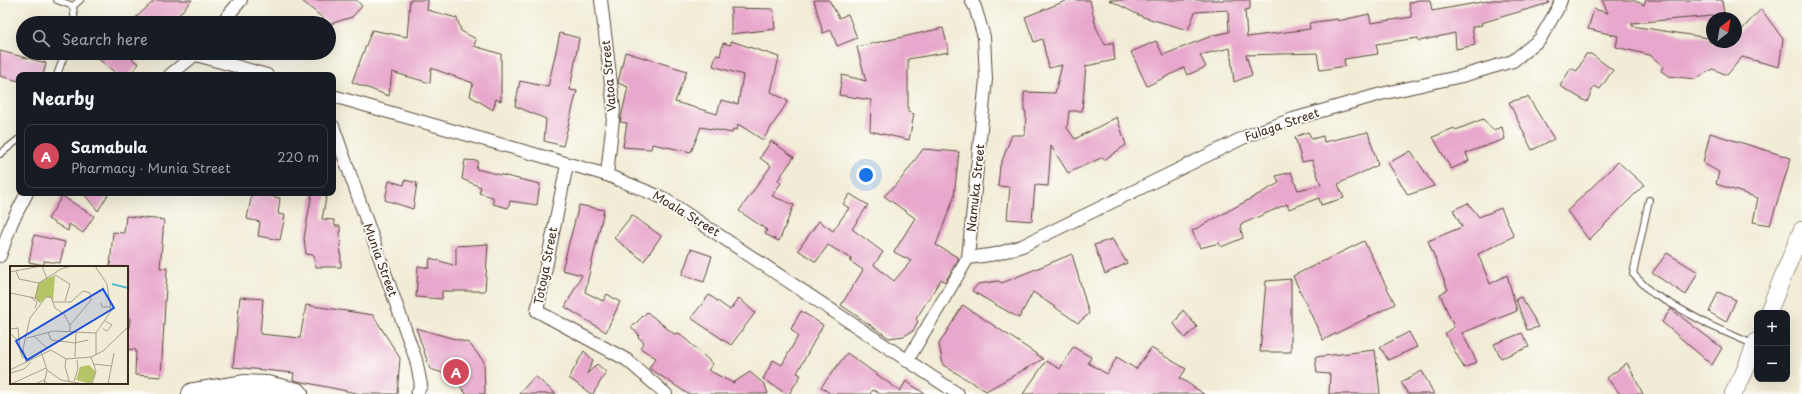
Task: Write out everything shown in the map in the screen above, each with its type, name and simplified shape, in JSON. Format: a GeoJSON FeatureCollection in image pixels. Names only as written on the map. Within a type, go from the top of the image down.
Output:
{"type":"FeatureCollection","features":[{"type":"Feature","properties":{"kind":"highway"},"geometry":{"type":"LineString","coordinates":[[192,394],[244,386],[267,387],[297,394]]}},
{"type":"Feature","properties":{"kind":"main road"},"geometry":{"type":"LineString","coordinates":[[1769,310],[1802,230]]}},
{"type":"Feature","properties":{"kind":"main road"},"geometry":{"type":"LineString","coordinates":[[1733,394],[1755,346]]}},
{"type":"Feature","properties":{"kind":"street"},"geometry":{"type":"LineString","coordinates":[[228,16],[241,0]]}},
{"type":"Feature","properties":{"kind":"street","name":"Vatoa Street"},"geometry":{"type":"LineString","coordinates":[[601,0],[614,109],[607,176]]}},
{"type":"Feature","properties":{"kind":"street","name":"Namuka Street"},"geometry":{"type":"LineString","coordinates":[[907,361],[968,258],[986,80],[984,37],[975,7],[971,0]]}},
{"type":"Feature","properties":{"kind":"street","name":"Fulaga Street"},"geometry":{"type":"LineString","coordinates":[[968,258],[996,254],[1022,246],[1249,135],[1293,119],[1381,94],[1462,76],[1513,61],[1540,39],[1561,0]]}},
{"type":"Feature","properties":{"kind":"street"},"geometry":{"type":"LineString","coordinates":[[174,72],[189,60]]}},
{"type":"Feature","properties":{"kind":"street"},"geometry":{"type":"LineString","coordinates":[[217,60],[257,72]]}},
{"type":"Feature","properties":{"kind":"street","name":"Moala Street"},"geometry":{"type":"LineString","coordinates":[[336,97],[607,176],[662,198],[689,214],[958,394]]}},
{"type":"Feature","properties":{"kind":"street","name":"Munia Street"},"geometry":{"type":"LineString","coordinates":[[336,134],[416,360],[421,385],[417,394]]}},
{"type":"Feature","properties":{"kind":"street","name":"Totoya Street"},"geometry":{"type":"LineString","coordinates":[[566,164],[537,310],[627,360],[666,394]]}},
{"type":"Feature","properties":{"kind":"street"},"geometry":{"type":"LineString","coordinates":[[0,256],[12,222],[25,196]]}},
{"type":"Feature","properties":{"kind":"lane"},"geometry":{"type":"LineString","coordinates":[[57,0],[73,6]]}},
{"type":"Feature","properties":{"kind":"lane"},"geometry":{"type":"LineString","coordinates":[[73,6],[80,0]]}},
{"type":"Feature","properties":{"kind":"lane"},"geometry":{"type":"LineString","coordinates":[[73,6],[74,16]]}},
{"type":"Feature","properties":{"kind":"lane"},"geometry":{"type":"LineString","coordinates":[[58,72],[62,60]]}},
{"type":"Feature","properties":{"kind":"lane"},"geometry":{"type":"LineString","coordinates":[[0,154],[16,141]]}},
{"type":"Feature","properties":{"kind":"lane"},"geometry":{"type":"LineString","coordinates":[[1649,200],[1633,274],[1652,294],[1709,325],[1754,342]]}},
{"type":"Feature","properties":{"kind":"building"},"geometry":{"type":"Polygon","coordinates":[[[155,0],[192,0],[177,16],[138,16],[155,0]]]}},
{"type":"Feature","properties":{"kind":"building"},"geometry":{"type":"Polygon","coordinates":[[[301,0],[356,0],[362,6],[352,17],[336,22],[336,16],[320,16],[301,0]]]}},
{"type":"Feature","properties":{"kind":"building"},"geometry":{"type":"Polygon","coordinates":[[[410,0],[428,0],[427,10],[457,18],[461,31],[476,39],[474,46],[501,54],[501,101],[496,99],[493,110],[470,96],[473,83],[431,68],[430,83],[392,72],[389,96],[352,82],[372,30],[407,37],[410,0]]]}},
{"type":"Feature","properties":{"kind":"building"},"geometry":{"type":"Polygon","coordinates":[[[814,0],[829,0],[839,18],[848,14],[857,38],[837,46],[831,30],[823,33],[814,0]]]}},
{"type":"Feature","properties":{"kind":"building"},"geometry":{"type":"Polygon","coordinates":[[[1068,0],[1090,0],[1096,27],[1105,45],[1113,42],[1115,60],[1086,66],[1082,111],[1069,111],[1067,128],[1075,139],[1117,117],[1126,145],[1104,160],[1103,157],[1068,173],[1051,146],[1048,186],[1035,185],[1032,221],[1007,219],[1010,187],[998,186],[1000,166],[1012,135],[1025,135],[1026,111],[1024,111],[1024,92],[1055,93],[1062,65],[1049,68],[1042,39],[1034,42],[1025,17],[1068,0]]]}},
{"type":"Feature","properties":{"kind":"building"},"geometry":{"type":"Polygon","coordinates":[[[1109,0],[1250,0],[1250,9],[1245,10],[1247,37],[1310,29],[1309,23],[1337,19],[1338,21],[1369,14],[1371,23],[1412,17],[1409,3],[1418,0],[1430,0],[1432,11],[1493,0],[1548,0],[1549,3],[1472,27],[1475,45],[1456,49],[1455,33],[1419,41],[1418,38],[1376,44],[1378,54],[1344,59],[1345,66],[1320,70],[1317,53],[1246,55],[1252,75],[1234,82],[1230,48],[1200,55],[1206,67],[1187,75],[1184,68],[1147,86],[1131,52],[1156,41],[1163,55],[1214,35],[1229,32],[1228,10],[1195,12],[1188,30],[1143,17],[1109,0]]]}},
{"type":"Feature","properties":{"kind":"building"},"geometry":{"type":"Polygon","coordinates":[[[1602,0],[1633,0],[1644,5],[1646,0],[1722,0],[1724,12],[1706,12],[1706,17],[1632,23],[1632,26],[1706,38],[1706,48],[1742,48],[1742,30],[1761,9],[1783,39],[1779,67],[1742,57],[1727,75],[1713,69],[1695,79],[1669,76],[1661,71],[1663,66],[1650,55],[1616,47],[1618,36],[1588,29],[1594,9],[1608,13],[1602,0]]]}},
{"type":"Feature","properties":{"kind":"building"},"geometry":{"type":"Polygon","coordinates":[[[731,8],[773,9],[775,29],[731,34],[731,8]]]}},
{"type":"Feature","properties":{"kind":"building"},"geometry":{"type":"Polygon","coordinates":[[[943,28],[949,52],[908,59],[908,112],[914,114],[909,140],[870,131],[871,100],[839,95],[842,75],[866,81],[857,47],[943,28]]]}},
{"type":"Feature","properties":{"kind":"building"},"geometry":{"type":"Polygon","coordinates":[[[560,33],[579,38],[570,90],[577,91],[563,146],[544,141],[546,119],[515,106],[520,81],[548,87],[560,33]]]}},
{"type":"Feature","properties":{"kind":"building"},"geometry":{"type":"Polygon","coordinates":[[[731,41],[779,57],[771,92],[788,101],[763,140],[738,124],[737,130],[733,129],[732,133],[701,127],[691,152],[652,144],[651,149],[623,147],[627,123],[620,122],[628,87],[618,83],[625,52],[687,71],[675,102],[717,114],[721,100],[738,104],[743,75],[713,66],[716,55],[720,56],[723,43],[731,45],[731,41]]]}},
{"type":"Feature","properties":{"kind":"building"},"geometry":{"type":"Polygon","coordinates":[[[0,51],[16,55],[16,60],[34,60],[46,63],[44,72],[16,72],[16,80],[0,76],[0,51]]]}},
{"type":"Feature","properties":{"kind":"building"},"geometry":{"type":"Polygon","coordinates":[[[1586,54],[1591,54],[1613,70],[1600,89],[1594,86],[1587,102],[1560,86],[1571,68],[1577,71],[1586,54]]]}},
{"type":"Feature","properties":{"kind":"building"},"geometry":{"type":"Polygon","coordinates":[[[100,60],[133,60],[139,64],[132,72],[114,72],[100,60]]]}},
{"type":"Feature","properties":{"kind":"building"},"geometry":{"type":"Polygon","coordinates":[[[1528,97],[1554,139],[1532,150],[1509,102],[1528,97]]]}},
{"type":"Feature","properties":{"kind":"building"},"geometry":{"type":"Polygon","coordinates":[[[1483,119],[1493,130],[1502,127],[1505,139],[1466,153],[1469,161],[1451,169],[1433,137],[1454,128],[1456,130],[1483,119]]]}},
{"type":"Feature","properties":{"kind":"building"},"geometry":{"type":"Polygon","coordinates":[[[1308,132],[1312,139],[1323,136],[1324,142],[1368,132],[1378,165],[1338,184],[1344,198],[1321,205],[1319,198],[1289,209],[1287,204],[1240,225],[1243,238],[1221,247],[1219,243],[1200,248],[1192,231],[1279,183],[1276,176],[1291,172],[1298,190],[1321,185],[1312,160],[1302,162],[1295,137],[1308,132]]]}},
{"type":"Feature","properties":{"kind":"building"},"geometry":{"type":"Polygon","coordinates":[[[1710,133],[1791,158],[1770,225],[1753,222],[1758,198],[1716,184],[1719,172],[1703,163],[1710,133]]]}},
{"type":"Feature","properties":{"kind":"building"},"geometry":{"type":"Polygon","coordinates":[[[771,141],[794,157],[778,180],[781,183],[772,196],[794,205],[779,241],[765,234],[767,230],[739,211],[771,166],[760,158],[771,141]]]}},
{"type":"Feature","properties":{"kind":"building"},"geometry":{"type":"Polygon","coordinates":[[[923,149],[959,152],[954,197],[936,245],[959,258],[945,282],[941,279],[916,319],[918,321],[913,331],[904,336],[889,338],[841,305],[863,270],[850,261],[852,259],[828,245],[816,262],[798,250],[819,221],[833,231],[849,208],[843,204],[850,194],[868,205],[852,229],[883,252],[874,265],[894,281],[911,261],[894,252],[915,218],[884,196],[899,182],[923,149]]]}},
{"type":"Feature","properties":{"kind":"building"},"geometry":{"type":"Polygon","coordinates":[[[1411,151],[1434,186],[1408,195],[1388,163],[1411,151]]]}},
{"type":"Feature","properties":{"kind":"building"},"geometry":{"type":"Polygon","coordinates":[[[465,160],[478,161],[476,169],[540,184],[537,205],[510,201],[508,208],[493,204],[493,197],[479,193],[481,187],[462,179],[465,160]]]}},
{"type":"Feature","properties":{"kind":"building"},"geometry":{"type":"Polygon","coordinates":[[[1618,162],[1644,185],[1589,240],[1567,211],[1618,162]]]}},
{"type":"Feature","properties":{"kind":"building"},"geometry":{"type":"Polygon","coordinates":[[[405,180],[417,183],[413,209],[385,200],[389,181],[404,185],[405,180]]]}},
{"type":"Feature","properties":{"kind":"building"},"geometry":{"type":"Polygon","coordinates":[[[62,196],[94,216],[83,233],[69,224],[68,231],[48,219],[62,196]]]}},
{"type":"Feature","properties":{"kind":"building"},"geometry":{"type":"Polygon","coordinates":[[[86,196],[107,196],[98,211],[86,196]]]}},
{"type":"Feature","properties":{"kind":"building"},"geometry":{"type":"Polygon","coordinates":[[[251,196],[269,196],[280,198],[278,214],[285,215],[280,240],[258,236],[260,222],[247,219],[251,196]]]}},
{"type":"Feature","properties":{"kind":"building"},"geometry":{"type":"Polygon","coordinates":[[[311,196],[326,196],[322,219],[334,220],[335,226],[340,226],[341,267],[316,267],[314,255],[306,254],[304,238],[311,196]]]}},
{"type":"Feature","properties":{"kind":"building"},"geometry":{"type":"Polygon","coordinates":[[[1468,203],[1479,217],[1501,208],[1514,236],[1478,254],[1490,284],[1507,275],[1517,311],[1462,333],[1477,362],[1464,368],[1445,333],[1454,327],[1440,294],[1448,290],[1428,241],[1462,227],[1453,210],[1468,203]]]}},
{"type":"Feature","properties":{"kind":"building"},"geometry":{"type":"Polygon","coordinates":[[[579,205],[604,210],[585,292],[603,301],[607,294],[620,302],[606,332],[565,307],[582,275],[562,270],[579,205]]]}},
{"type":"Feature","properties":{"kind":"building"},"geometry":{"type":"Polygon","coordinates":[[[632,215],[661,236],[644,261],[614,238],[632,215]]]}},
{"type":"Feature","properties":{"kind":"building"},"geometry":{"type":"Polygon","coordinates":[[[126,216],[164,220],[160,268],[167,268],[161,377],[135,375],[136,350],[128,349],[130,318],[128,318],[128,266],[110,266],[113,232],[124,233],[126,216]]]}},
{"type":"Feature","properties":{"kind":"building"},"geometry":{"type":"Polygon","coordinates":[[[34,235],[65,242],[60,263],[44,261],[44,265],[29,262],[34,235]]]}},
{"type":"Feature","properties":{"kind":"building"},"geometry":{"type":"Polygon","coordinates":[[[1112,239],[1127,263],[1105,274],[1094,245],[1112,239]]]}},
{"type":"Feature","properties":{"kind":"building"},"geometry":{"type":"Polygon","coordinates":[[[1364,241],[1395,304],[1323,340],[1293,276],[1364,241]]]}},
{"type":"Feature","properties":{"kind":"building"},"geometry":{"type":"Polygon","coordinates":[[[488,244],[485,291],[442,291],[442,299],[416,297],[418,266],[429,268],[430,258],[456,266],[456,246],[488,244]]]}},
{"type":"Feature","properties":{"kind":"building"},"geometry":{"type":"Polygon","coordinates":[[[691,249],[712,256],[704,282],[682,275],[691,249]]]}},
{"type":"Feature","properties":{"kind":"building"},"geometry":{"type":"Polygon","coordinates":[[[1667,253],[1698,272],[1686,295],[1652,273],[1667,253]]]}},
{"type":"Feature","properties":{"kind":"building"},"geometry":{"type":"Polygon","coordinates":[[[1072,254],[1089,314],[1078,323],[1033,292],[1019,318],[972,291],[978,284],[998,281],[1002,283],[1072,254]]]}},
{"type":"Feature","properties":{"kind":"building"},"geometry":{"type":"Polygon","coordinates":[[[1291,279],[1291,352],[1260,352],[1266,281],[1291,279]]]}},
{"type":"Feature","properties":{"kind":"building"},"geometry":{"type":"Polygon","coordinates":[[[1718,292],[1736,300],[1726,322],[1709,312],[1718,292]]]}},
{"type":"Feature","properties":{"kind":"building"},"geometry":{"type":"Polygon","coordinates":[[[709,295],[730,310],[739,298],[755,313],[731,345],[691,318],[709,295]]]}},
{"type":"Feature","properties":{"kind":"building"},"geometry":{"type":"Polygon","coordinates":[[[240,297],[263,299],[260,334],[300,338],[306,305],[373,315],[400,358],[397,394],[361,394],[293,380],[294,373],[233,367],[240,297]]]}},
{"type":"Feature","properties":{"kind":"building"},"geometry":{"type":"Polygon","coordinates":[[[1521,297],[1539,327],[1527,330],[1516,299],[1521,297]]]}},
{"type":"Feature","properties":{"kind":"building"},"geometry":{"type":"Polygon","coordinates":[[[963,305],[1043,359],[986,391],[943,365],[939,344],[963,305]]]}},
{"type":"Feature","properties":{"kind":"building"},"geometry":{"type":"Polygon","coordinates":[[[1671,309],[1722,348],[1712,365],[1662,322],[1671,309]]]}},
{"type":"Feature","properties":{"kind":"building"},"geometry":{"type":"Polygon","coordinates":[[[1183,310],[1197,327],[1185,338],[1174,324],[1183,310]]]}},
{"type":"Feature","properties":{"kind":"building"},"geometry":{"type":"Polygon","coordinates":[[[801,311],[823,325],[797,373],[801,375],[789,394],[787,394],[763,379],[773,360],[782,365],[798,336],[791,329],[801,311]]]}},
{"type":"Feature","properties":{"kind":"building"},"geometry":{"type":"Polygon","coordinates":[[[647,312],[674,334],[679,333],[713,364],[708,370],[733,383],[750,372],[765,385],[768,394],[688,394],[649,368],[656,358],[640,348],[644,342],[638,337],[639,334],[631,328],[647,312]]]}},
{"type":"Feature","properties":{"kind":"building"},"geometry":{"type":"Polygon","coordinates":[[[416,328],[469,343],[484,362],[485,394],[466,394],[453,376],[430,369],[416,328]]]}},
{"type":"Feature","properties":{"kind":"building"},"geometry":{"type":"Polygon","coordinates":[[[1409,332],[1417,347],[1388,360],[1380,347],[1409,332]]]}},
{"type":"Feature","properties":{"kind":"building"},"geometry":{"type":"Polygon","coordinates":[[[1522,333],[1529,347],[1501,358],[1494,344],[1522,333]]]}},
{"type":"Feature","properties":{"kind":"building"},"geometry":{"type":"Polygon","coordinates":[[[1073,347],[1091,357],[1088,363],[1107,374],[1117,357],[1136,369],[1151,348],[1186,369],[1180,378],[1204,394],[1023,394],[1046,361],[1060,369],[1073,347]]]}},
{"type":"Feature","properties":{"kind":"building"},"geometry":{"type":"Polygon","coordinates":[[[1375,350],[1380,394],[1329,394],[1330,374],[1317,373],[1315,357],[1375,350]]]}},
{"type":"Feature","properties":{"kind":"building"},"geometry":{"type":"Polygon","coordinates":[[[584,351],[593,360],[587,374],[597,364],[606,372],[593,394],[569,378],[584,351]]]}},
{"type":"Feature","properties":{"kind":"building"},"geometry":{"type":"Polygon","coordinates":[[[847,353],[900,391],[906,381],[925,394],[880,394],[873,390],[870,394],[831,394],[821,387],[847,353]]]}},
{"type":"Feature","properties":{"kind":"building"},"geometry":{"type":"Polygon","coordinates":[[[1627,363],[1643,394],[1620,394],[1607,378],[1627,363]]]}},
{"type":"Feature","properties":{"kind":"building"},"geometry":{"type":"Polygon","coordinates":[[[1422,371],[1434,394],[1408,394],[1401,382],[1422,371]]]}},
{"type":"Feature","properties":{"kind":"building"},"geometry":{"type":"Polygon","coordinates":[[[535,376],[556,394],[519,394],[535,376]]]}},
{"type":"Feature","properties":{"kind":"place","name":"Samabula"},"geometry":{"type":"Point","coordinates":[456,372]}}]}
